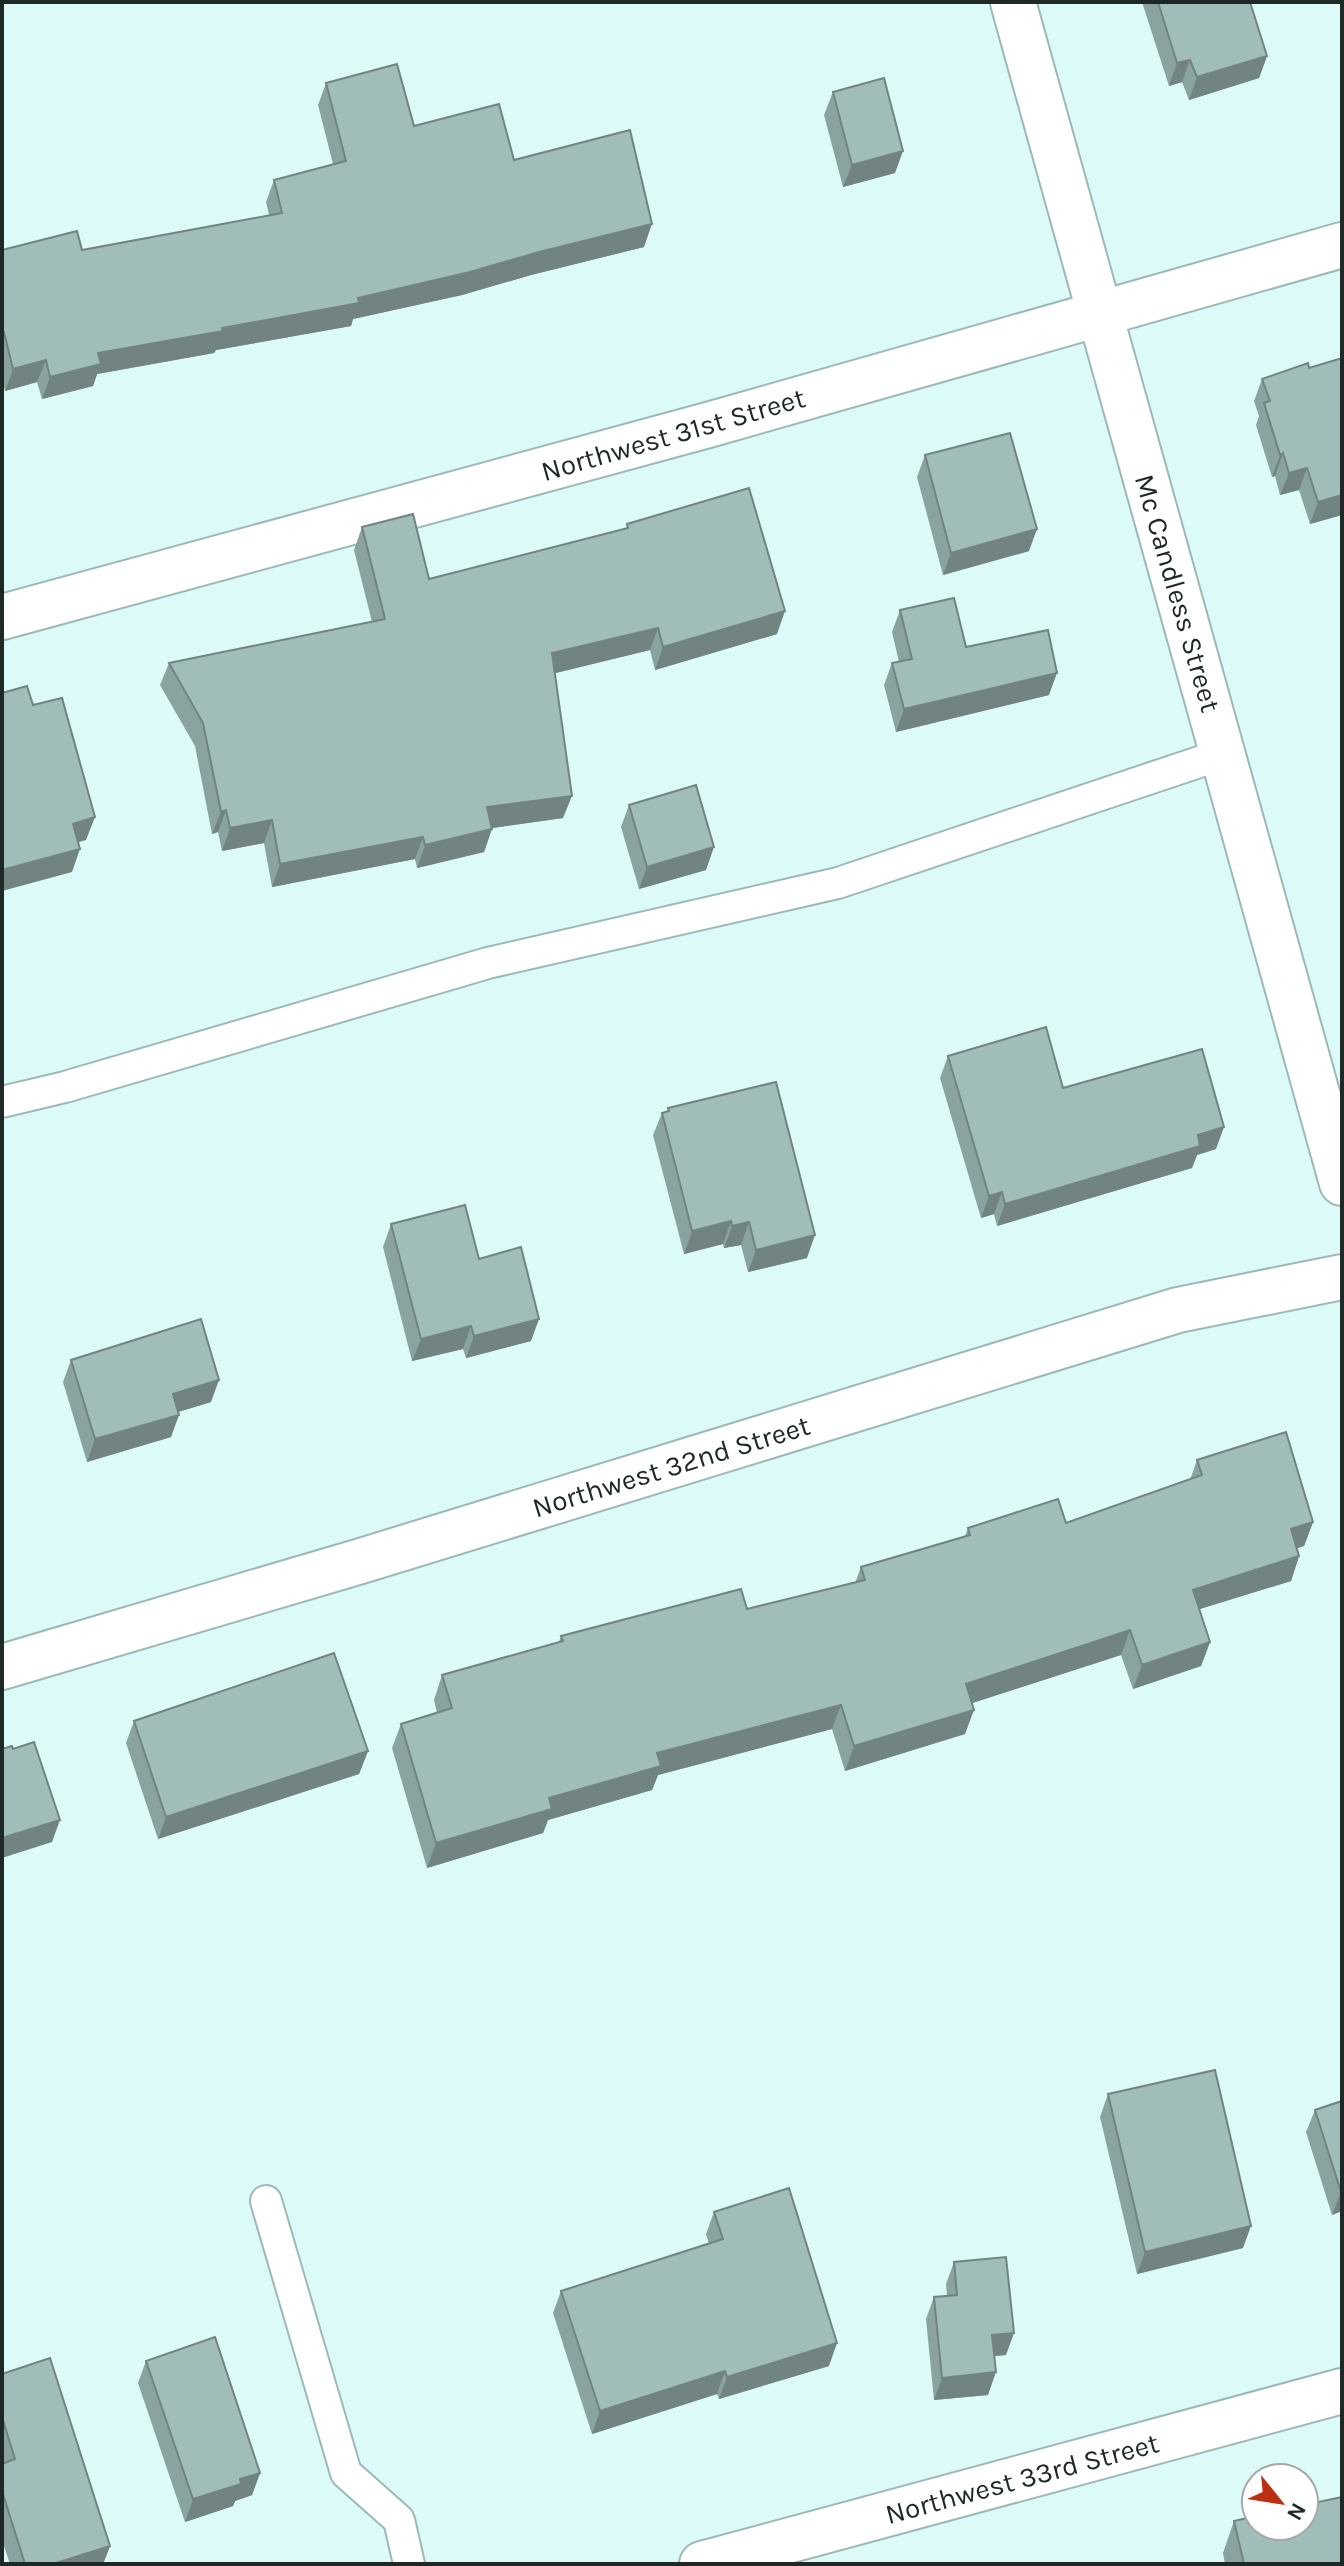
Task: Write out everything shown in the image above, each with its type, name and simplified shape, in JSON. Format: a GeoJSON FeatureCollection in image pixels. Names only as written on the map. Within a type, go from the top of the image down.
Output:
{"type":"FeatureCollection","features":[{"type":"Feature","properties":{"kind":"street","name":"Mc Candless Street"},"geometry":{"type":"LineString","coordinates":[[1013,2],[1342,1183]]}},
{"type":"Feature","properties":{"kind":"street","name":"Northwest 31st Street"},"geometry":{"type":"LineString","coordinates":[[2,617],[708,425],[1342,245]]}},
{"type":"Feature","properties":{"kind":"street","name":"Northwest 32nd Street"},"geometry":{"type":"LineString","coordinates":[[2,1667],[361,1561],[1178,1310],[1342,1277]]}},
{"type":"Feature","properties":{"kind":"street","name":"Northwest 33rd Street"},"geometry":{"type":"LineString","coordinates":[[702,2564],[1342,2391]]}},
{"type":"Feature","properties":{"kind":"lane"},"geometry":{"type":"LineString","coordinates":[[2,1102],[65,1087],[488,963],[838,883],[1223,754]]}},
{"type":"Feature","properties":{"kind":"lane"},"geometry":{"type":"LineString","coordinates":[[266,2201],[346,2473],[399,2520],[409,2564]]}},
{"type":"Feature","properties":{"kind":"building"},"geometry":{"type":"Polygon","coordinates":[[[1158,2],[1250,2],[1267,56],[1197,77],[1190,60],[1177,63],[1158,2]]]}},
{"type":"Feature","properties":{"kind":"building"},"geometry":{"type":"Polygon","coordinates":[[[397,64],[414,126],[499,104],[514,160],[630,130],[652,224],[358,298],[359,303],[98,353],[101,364],[50,377],[46,360],[13,369],[2,332],[2,250],[77,231],[82,250],[282,213],[274,180],[346,161],[326,83],[397,64]]]}},
{"type":"Feature","properties":{"kind":"building"},"geometry":{"type":"Polygon","coordinates":[[[884,78],[903,151],[852,165],[833,92],[884,78]]]}},
{"type":"Feature","properties":{"kind":"building"},"geometry":{"type":"Polygon","coordinates":[[[1342,358],[1342,495],[1318,502],[1307,468],[1289,473],[1283,453],[1280,455],[1264,403],[1270,401],[1262,379],[1308,363],[1309,368],[1342,358]]]}},
{"type":"Feature","properties":{"kind":"building"},"geometry":{"type":"Polygon","coordinates":[[[1010,433],[1037,529],[951,553],[925,455],[1010,433]]]}},
{"type":"Feature","properties":{"kind":"building"},"geometry":{"type":"Polygon","coordinates":[[[749,488],[785,611],[663,647],[658,628],[552,653],[572,796],[487,807],[492,829],[425,845],[423,837],[280,864],[272,820],[230,828],[226,810],[221,812],[203,723],[169,663],[385,619],[362,527],[413,514],[429,579],[628,528],[627,524],[749,488]]]}},
{"type":"Feature","properties":{"kind":"building"},"geometry":{"type":"Polygon","coordinates":[[[954,598],[966,647],[1048,630],[1057,673],[904,709],[892,663],[912,659],[900,610],[954,598]]]}},
{"type":"Feature","properties":{"kind":"building"},"geometry":{"type":"Polygon","coordinates":[[[27,686],[33,705],[62,698],[95,817],[73,824],[80,849],[2,870],[2,693],[27,686]]]}},
{"type":"Feature","properties":{"kind":"building"},"geometry":{"type":"Polygon","coordinates":[[[696,785],[714,847],[647,867],[629,805],[696,785]]]}},
{"type":"Feature","properties":{"kind":"building"},"geometry":{"type":"Polygon","coordinates":[[[1046,1027],[1063,1088],[1202,1049],[1224,1127],[1198,1135],[1200,1146],[1005,1204],[1002,1192],[989,1196],[948,1056],[1046,1027]]]}},
{"type":"Feature","properties":{"kind":"building"},"geometry":{"type":"Polygon","coordinates":[[[776,1082],[815,1235],[756,1250],[749,1222],[732,1226],[731,1221],[692,1231],[662,1113],[669,1111],[668,1108],[776,1082]]]}},
{"type":"Feature","properties":{"kind":"building"},"geometry":{"type":"Polygon","coordinates":[[[465,1205],[479,1259],[521,1247],[539,1319],[474,1336],[471,1326],[421,1339],[391,1224],[465,1205]]]}},
{"type":"Feature","properties":{"kind":"building"},"geometry":{"type":"Polygon","coordinates":[[[201,1319],[219,1380],[173,1394],[179,1415],[95,1439],[71,1360],[201,1319]]]}},
{"type":"Feature","properties":{"kind":"building"},"geometry":{"type":"Polygon","coordinates":[[[1286,1432],[1313,1522],[1291,1529],[1299,1556],[1193,1590],[1210,1642],[1142,1665],[1130,1630],[966,1684],[974,1710],[854,1746],[841,1705],[657,1753],[661,1766],[549,1798],[552,1809],[436,1843],[401,1724],[452,1708],[442,1675],[563,1641],[561,1636],[741,1589],[747,1609],[865,1580],[861,1567],[970,1535],[968,1528],[1058,1499],[1066,1523],[1202,1475],[1197,1460],[1286,1432]]]}},
{"type":"Feature","properties":{"kind":"building"},"geometry":{"type":"Polygon","coordinates":[[[334,1653],[368,1751],[166,1817],[134,1721],[334,1653]]]}},
{"type":"Feature","properties":{"kind":"building"},"geometry":{"type":"Polygon","coordinates":[[[34,1742],[60,1820],[2,1838],[2,1749],[34,1742]]]}},
{"type":"Feature","properties":{"kind":"building"},"geometry":{"type":"Polygon","coordinates":[[[1215,2070],[1251,2226],[1145,2252],[1108,2094],[1215,2070]]]}},
{"type":"Feature","properties":{"kind":"building"},"geometry":{"type":"Polygon","coordinates":[[[1342,2101],[1342,2192],[1341,2192],[1315,2110],[1342,2101]]]}},
{"type":"Feature","properties":{"kind":"building"},"geometry":{"type":"Polygon","coordinates":[[[789,2188],[837,2343],[727,2377],[725,2371],[600,2411],[561,2291],[723,2239],[714,2212],[789,2188]]]}},
{"type":"Feature","properties":{"kind":"building"},"geometry":{"type":"Polygon","coordinates":[[[1006,2257],[1014,2333],[992,2335],[996,2372],[942,2378],[934,2297],[957,2295],[954,2262],[1006,2257]]]}},
{"type":"Feature","properties":{"kind":"building"},"geometry":{"type":"Polygon","coordinates":[[[215,2337],[260,2473],[240,2479],[241,2484],[193,2499],[146,2361],[215,2337]]]}},
{"type":"Feature","properties":{"kind":"building"},"geometry":{"type":"Polygon","coordinates":[[[50,2358],[110,2546],[53,2564],[25,2564],[2,2491],[2,2464],[15,2459],[2,2417],[2,2374],[50,2358]]]}},
{"type":"Feature","properties":{"kind":"building"},"geometry":{"type":"Polygon","coordinates":[[[1342,2497],[1342,2564],[1244,2564],[1234,2521],[1240,2520],[1240,2542],[1320,2542],[1320,2502],[1342,2497]]]}}]}
